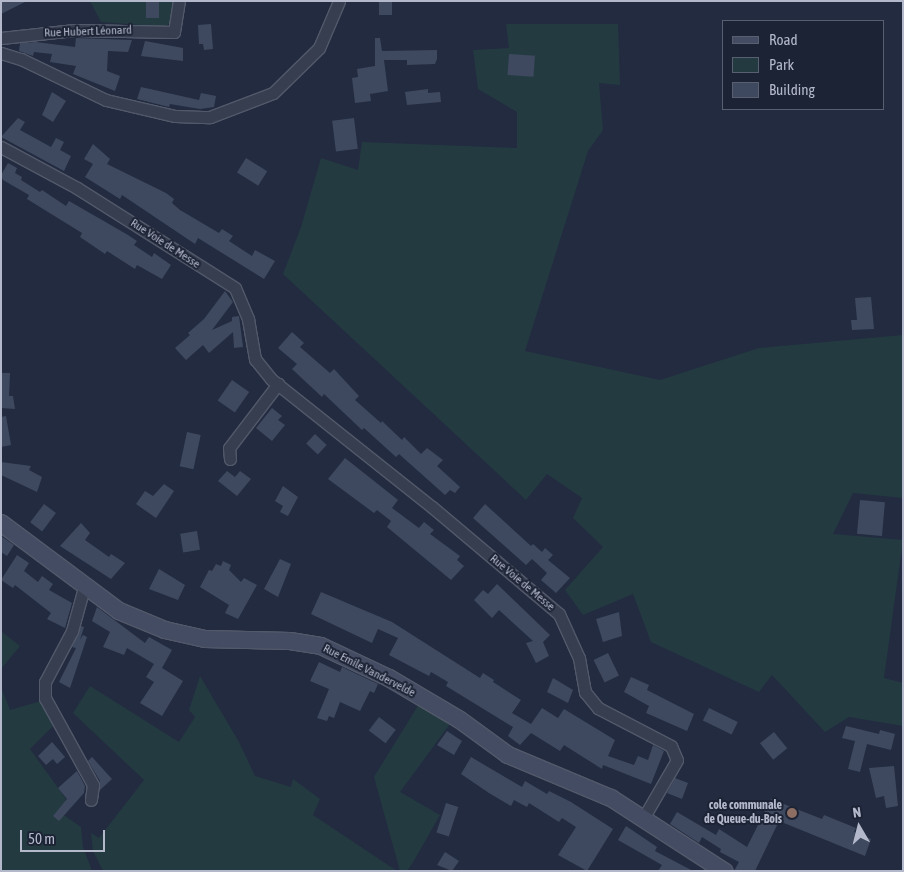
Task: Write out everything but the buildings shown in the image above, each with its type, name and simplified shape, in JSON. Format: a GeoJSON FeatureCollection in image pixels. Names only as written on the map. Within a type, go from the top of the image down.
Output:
{"type":"FeatureCollection","features":[{"type":"Feature","properties":{"kind":"street","name":"Rue Hubert Léonard"},"geometry":{"type":"LineString","coordinates":[[1,38],[75,30],[174,32],[179,1]]}},
{"type":"Feature","properties":{"kind":"street"},"geometry":{"type":"LineString","coordinates":[[1,53],[21,59],[106,100],[175,116],[210,117],[273,93],[319,48],[339,1]]}},
{"type":"Feature","properties":{"kind":"street","name":"Rue Voie de Messe"},"geometry":{"type":"LineString","coordinates":[[1,147],[77,188],[235,288],[248,319],[255,359],[278,384],[432,507],[559,614],[579,658],[585,692],[598,708],[671,746],[677,760],[644,817]]}},
{"type":"Feature","properties":{"kind":"street"},"geometry":{"type":"LineString","coordinates":[[230,459],[229,448],[278,384]]}},
{"type":"Feature","properties":{"kind":"street","name":"Rue Emile Vandervelde"},"geometry":{"type":"LineString","coordinates":[[1,523],[119,610],[165,630],[205,639],[290,641],[321,646],[389,678],[460,720],[508,755],[611,798],[644,817],[724,871]]}},
{"type":"Feature","properties":{"kind":"street"},"geometry":{"type":"LineString","coordinates":[[85,584],[72,631],[45,682],[45,698],[93,786],[91,800]]}},
{"type":"Feature","properties":{"kind":"green space"},"geometry":{"type":"Polygon","coordinates":[[[90,1],[177,1],[176,16],[166,27],[101,22],[90,1]]]}},
{"type":"Feature","properties":{"kind":"green space"},"geometry":{"type":"Polygon","coordinates":[[[506,24],[618,24],[620,85],[599,83],[603,130],[588,151],[525,351],[660,380],[759,348],[903,335],[903,498],[853,493],[833,534],[903,540],[884,678],[903,683],[903,726],[849,717],[825,732],[772,675],[759,692],[651,642],[633,594],[583,615],[565,590],[603,547],[573,518],[582,498],[547,474],[526,500],[283,274],[301,227],[321,158],[358,170],[362,142],[517,148],[517,112],[478,89],[473,50],[509,48],[506,24]]]}},
{"type":"Feature","properties":{"kind":"green space"},"geometry":{"type":"Polygon","coordinates":[[[1,631],[20,646],[1,669],[1,631]]]}},
{"type":"Feature","properties":{"kind":"green space"},"geometry":{"type":"Polygon","coordinates":[[[200,676],[239,742],[255,776],[291,787],[293,779],[320,799],[313,815],[397,871],[103,871],[93,851],[91,833],[99,838],[144,780],[73,713],[90,686],[179,742],[195,717],[189,710],[200,676]]]}},
{"type":"Feature","properties":{"kind":"green space"},"geometry":{"type":"Polygon","coordinates":[[[1,687],[10,710],[41,701],[56,723],[30,749],[66,799],[61,813],[81,827],[83,847],[92,871],[1,871],[1,687]]]}},
{"type":"Feature","properties":{"kind":"green space"},"geometry":{"type":"Polygon","coordinates":[[[419,704],[450,724],[400,792],[440,815],[407,871],[400,871],[374,777],[419,704]]]}},
{"type":"Feature","properties":{"kind":"place","name":"cole communale de Queue-du-Bois"},"geometry":{"type":"Point","coordinates":[792,813]}}]}
